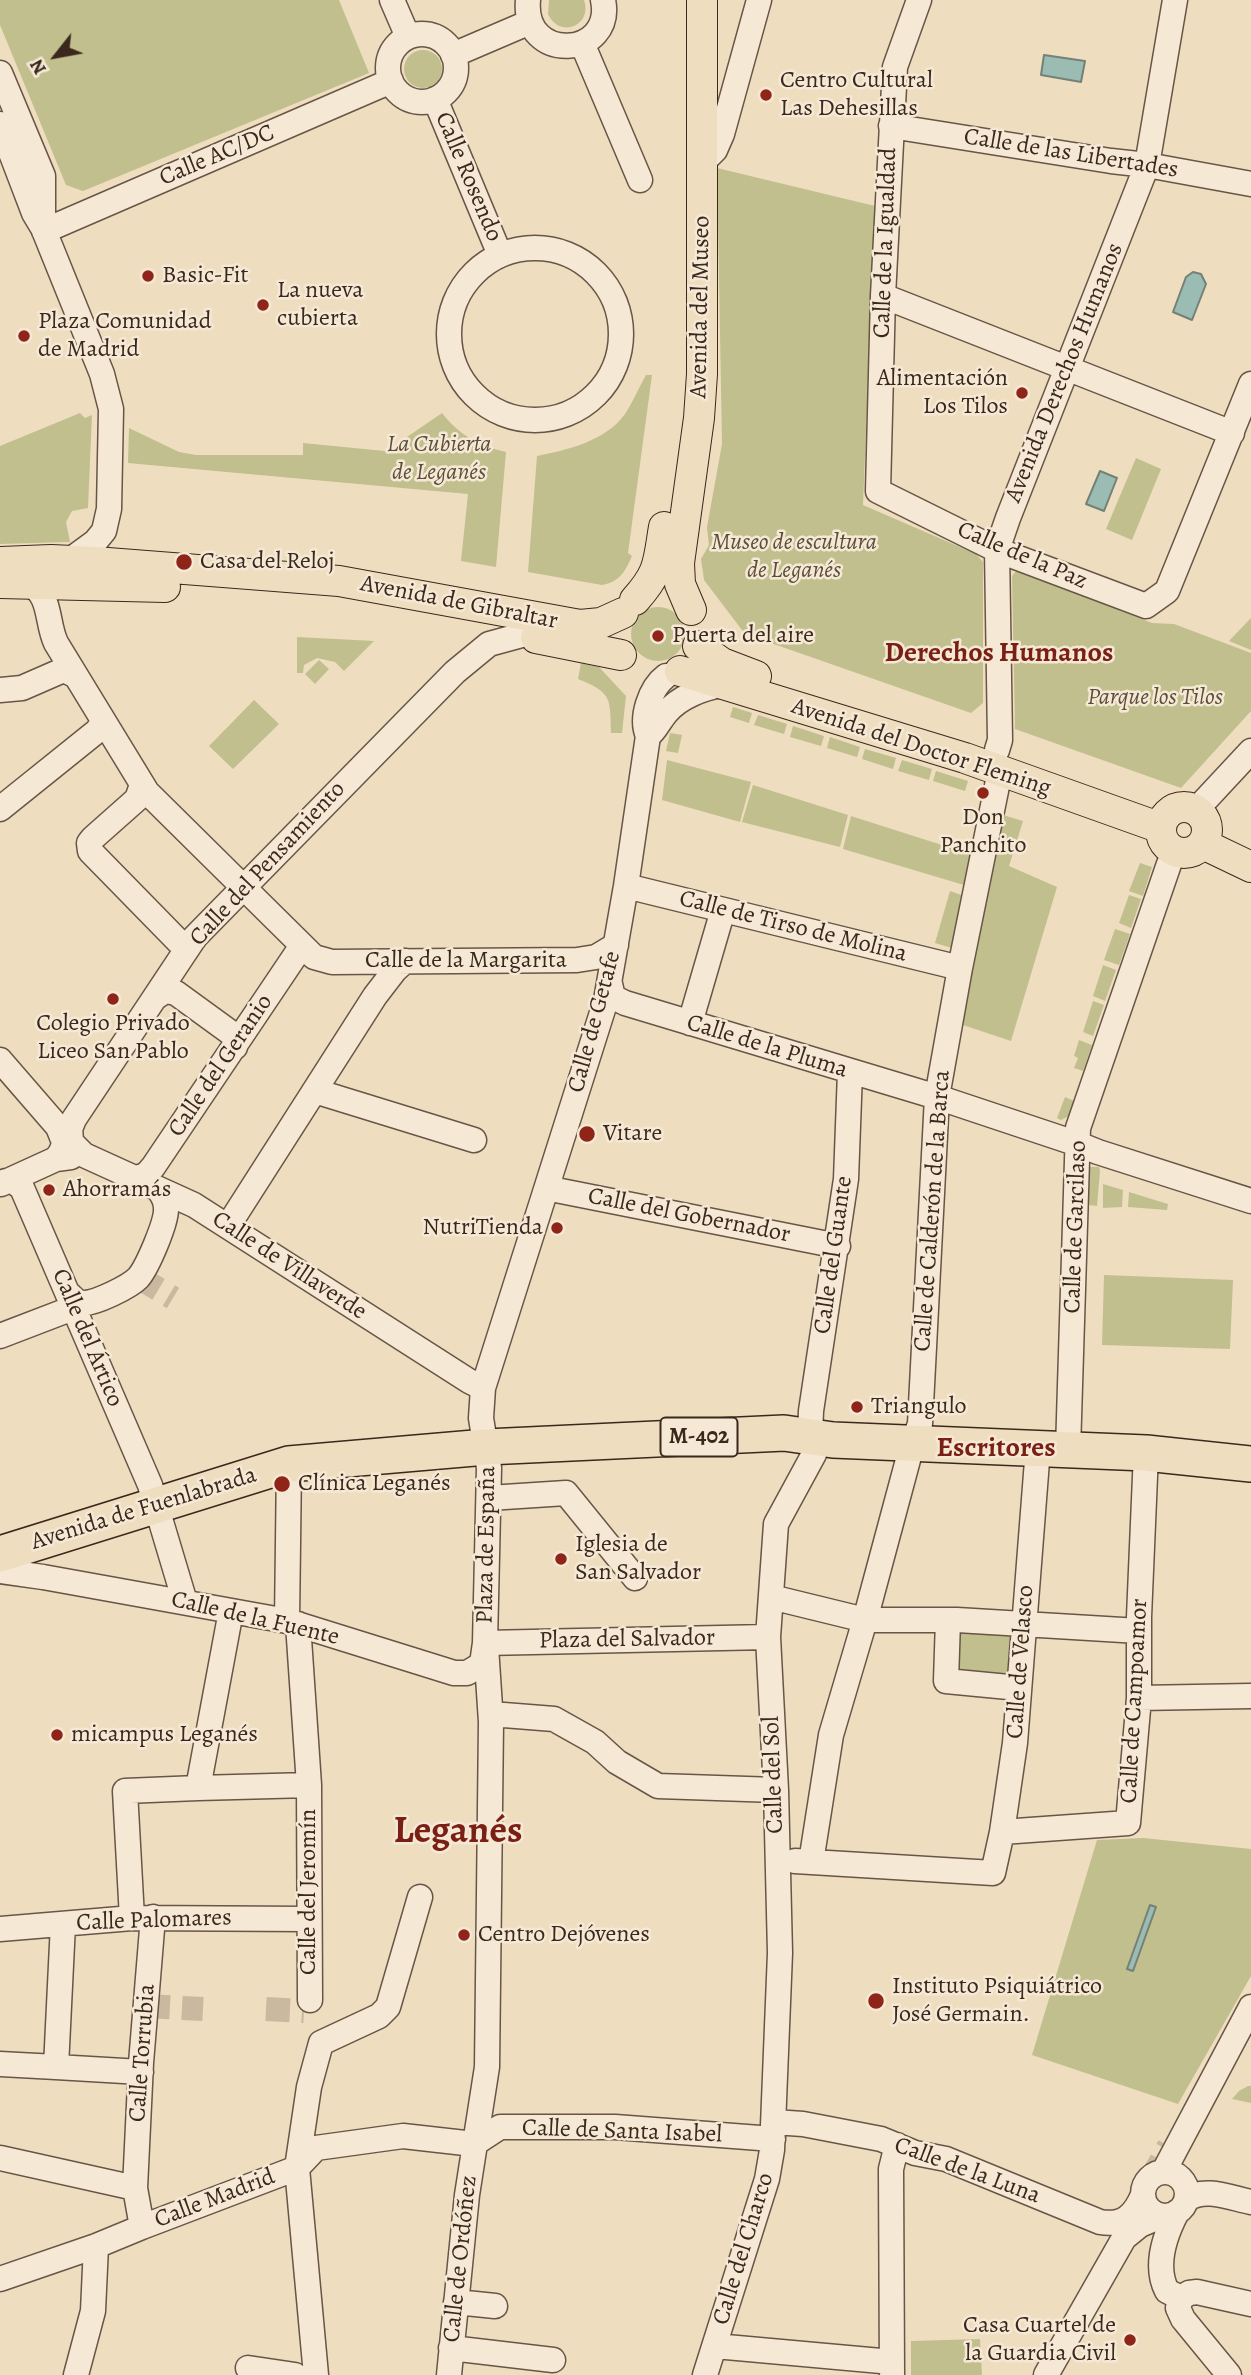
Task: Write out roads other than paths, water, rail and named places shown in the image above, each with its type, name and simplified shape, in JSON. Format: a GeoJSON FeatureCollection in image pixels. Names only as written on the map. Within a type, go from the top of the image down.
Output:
{"type":"FeatureCollection","features":[{"type":"Feature","properties":{"kind":"highway","name":"Avenida de Fuenlabrada"},"geometry":{"type":"LineString","coordinates":[[0,1554],[289,1464],[486,1447],[784,1433],[912,1445],[1146,1454],[1251,1464]]}},
{"type":"Feature","properties":{"kind":"main road","name":"Avenida del Museo"},"geometry":{"type":"LineString","coordinates":[[629,607],[652,581],[658,563],[683,387],[684,0]]}},
{"type":"Feature","properties":{"kind":"main road","name":"Avenida del Museo"},"geometry":{"type":"LineString","coordinates":[[691,610],[680,584],[678,563],[699,418],[702,374],[702,0]]}},
{"type":"Feature","properties":{"kind":"main road","name":"Avenida de Gibraltar"},"geometry":{"type":"LineString","coordinates":[[0,562],[69,561],[226,570],[339,581],[566,624],[601,623],[629,607]]}},
{"type":"Feature","properties":{"kind":"main road","name":"Avenida de Gibraltar"},"geometry":{"type":"LineString","coordinates":[[14,583],[141,586],[321,599],[621,655]]}},
{"type":"Feature","properties":{"kind":"main road"},"geometry":{"type":"LineString","coordinates":[[649,594],[665,594],[679,600],[691,610],[700,633],[698,646],[694,656],[673,674],[645,675],[627,664],[621,655],[616,634],[629,607],[649,594]]}},
{"type":"Feature","properties":{"kind":"main road","name":"Avenida del Doctor Fleming"},"geometry":{"type":"LineString","coordinates":[[698,646],[737,670],[999,761],[1185,830],[1251,850]]}},
{"type":"Feature","properties":{"kind":"main road","name":"Avenida del Doctor Fleming"},"geometry":{"type":"LineString","coordinates":[[673,674],[723,685],[965,758],[999,761]]}},
{"type":"Feature","properties":{"kind":"main road","name":"Avenida del Doctor Fleming"},"geometry":{"type":"LineString","coordinates":[[1185,830],[1251,867]]}},
{"type":"Feature","properties":{"kind":"street"},"geometry":{"type":"LineString","coordinates":[[392,0],[408,37]]}},
{"type":"Feature","properties":{"kind":"street"},"geometry":{"type":"LineString","coordinates":[[453,55],[529,11],[536,33],[546,41],[558,46],[582,43],[600,27],[604,13],[603,0]]}},
{"type":"Feature","properties":{"kind":"street"},"geometry":{"type":"LineString","coordinates":[[703,162],[715,150],[722,134],[759,0]]}},
{"type":"Feature","properties":{"kind":"street","name":"Calle de la Igualdad"},"geometry":{"type":"LineString","coordinates":[[878,491],[883,296],[895,67],[919,0]]}},
{"type":"Feature","properties":{"kind":"street","name":"Avenida Derechos Humanos"},"geometry":{"type":"LineString","coordinates":[[999,761],[997,550],[1007,518],[1147,165],[1175,0]]}},
{"type":"Feature","properties":{"kind":"street"},"geometry":{"type":"LineString","coordinates":[[416,34],[434,36],[442,41],[453,55],[455,70],[451,86],[435,99],[424,102],[404,97],[391,81],[388,71],[393,51],[408,37],[416,34]]}},
{"type":"Feature","properties":{"kind":"street"},"geometry":{"type":"LineString","coordinates":[[582,43],[640,180]]}},
{"type":"Feature","properties":{"kind":"street"},"geometry":{"type":"LineString","coordinates":[[0,72],[43,176],[44,230]]}},
{"type":"Feature","properties":{"kind":"street","name":"Calle AC/DC"},"geometry":{"type":"LineString","coordinates":[[44,230],[391,81]]}},
{"type":"Feature","properties":{"kind":"street","name":"Calle Rosendo"},"geometry":{"type":"LineString","coordinates":[[435,99],[500,255]]}},
{"type":"Feature","properties":{"kind":"street"},"geometry":{"type":"LineString","coordinates":[[0,124],[107,387],[111,409],[109,509],[104,531],[89,547],[69,561]]}},
{"type":"Feature","properties":{"kind":"street","name":"Calle de las Libertades"},"geometry":{"type":"LineString","coordinates":[[891,125],[1251,184]]}},
{"type":"Feature","properties":{"kind":"street"},"geometry":{"type":"LineString","coordinates":[[530,248],[562,252],[591,269],[611,295],[620,327],[615,365],[604,385],[594,396],[566,414],[533,420],[507,415],[477,398],[457,370],[449,337],[454,304],[471,276],[483,264],[500,255],[530,248]]}},
{"type":"Feature","properties":{"kind":"street"},"geometry":{"type":"LineString","coordinates":[[883,296],[1232,433],[1251,384]]}},
{"type":"Feature","properties":{"kind":"street","name":"Calle de la Paz"},"geometry":{"type":"LineString","coordinates":[[878,491],[997,550],[1146,606],[1167,591],[1232,433]]}},
{"type":"Feature","properties":{"kind":"street"},"geometry":{"type":"LineString","coordinates":[[104,531],[116,556],[129,565]]}},
{"type":"Feature","properties":{"kind":"street","name":"Calle de la Margarita"},"geometry":{"type":"LineString","coordinates":[[14,583],[37,588],[45,599],[52,634],[142,785],[308,952],[329,967],[360,970],[370,974],[377,982],[375,996]]}},
{"type":"Feature","properties":{"kind":"street","name":"Calle del Pensamiento"},"geometry":{"type":"LineString","coordinates":[[63,1133],[194,939],[455,671],[489,644],[522,635]]}},
{"type":"Feature","properties":{"kind":"street"},"geometry":{"type":"LineString","coordinates":[[0,690],[22,688],[61,671],[76,676]]}},
{"type":"Feature","properties":{"kind":"street","name":"Calle de Getafe"},"geometry":{"type":"LineString","coordinates":[[484,1381],[610,984],[648,736],[645,729],[650,698],[657,685],[673,674]]}},
{"type":"Feature","properties":{"kind":"street"},"geometry":{"type":"LineString","coordinates":[[648,736],[677,703],[723,685]]}},
{"type":"Feature","properties":{"kind":"street"},"geometry":{"type":"LineString","coordinates":[[0,809],[97,731],[102,719]]}},
{"type":"Feature","properties":{"kind":"street"},"geometry":{"type":"LineString","coordinates":[[1185,830],[1251,751]]}},
{"type":"Feature","properties":{"kind":"street","name":"Calle de Calderón de la Barca"},"geometry":{"type":"LineString","coordinates":[[811,1862],[831,1735],[919,1423],[937,1097],[999,761]]}},
{"type":"Feature","properties":{"kind":"street"},"geometry":{"type":"LineString","coordinates":[[142,785],[137,799],[93,838],[89,843],[90,850],[179,942],[187,943],[194,939]]}},
{"type":"Feature","properties":{"kind":"street","name":"Calle de Garcilaso"},"geometry":{"type":"LineString","coordinates":[[1053,1449],[1078,1128],[1169,864],[1185,830]]}},
{"type":"Feature","properties":{"kind":"street","name":"Calle de Tirso de Molina"},"geometry":{"type":"LineString","coordinates":[[626,886],[960,968]]}},
{"type":"Feature","properties":{"kind":"street"},"geometry":{"type":"LineString","coordinates":[[690,1023],[723,910]]}},
{"type":"Feature","properties":{"kind":"street","name":"Calle de la Margarita"},"geometry":{"type":"LineString","coordinates":[[308,952],[332,962],[577,960],[596,957],[616,945]]}},
{"type":"Feature","properties":{"kind":"street","name":"Calle del Geranio"},"geometry":{"type":"LineString","coordinates":[[136,1178],[149,1173],[234,1046],[308,952]]}},
{"type":"Feature","properties":{"kind":"street"},"geometry":{"type":"LineString","coordinates":[[228,1226],[375,996],[405,961]]}},
{"type":"Feature","properties":{"kind":"street","name":"Calle de la Pluma"},"geometry":{"type":"LineString","coordinates":[[610,984],[611,994],[619,1001],[937,1097],[1251,1201]]}},
{"type":"Feature","properties":{"kind":"street"},"geometry":{"type":"LineString","coordinates":[[156,997],[168,990],[176,993],[231,1033],[236,1041],[234,1046]]}},
{"type":"Feature","properties":{"kind":"street","name":"Calle de Villaverde"},"geometry":{"type":"LineString","coordinates":[[0,1060],[86,1157],[186,1201],[469,1381],[477,1385],[484,1381]]}},
{"type":"Feature","properties":{"kind":"street","name":"Calle del Guante"},"geometry":{"type":"LineString","coordinates":[[814,1437],[811,1411],[846,1179],[850,1072]]}},
{"type":"Feature","properties":{"kind":"street"},"geometry":{"type":"LineString","coordinates":[[315,1091],[474,1140]]}},
{"type":"Feature","properties":{"kind":"street"},"geometry":{"type":"LineString","coordinates":[[3,1181],[63,1133]]}},
{"type":"Feature","properties":{"kind":"street","name":"Calle del Gobernador"},"geometry":{"type":"LineString","coordinates":[[550,1176],[551,1186],[556,1190],[838,1246]]}},
{"type":"Feature","properties":{"kind":"street","name":"Calle del Ártico"},"geometry":{"type":"LineString","coordinates":[[3,1181],[13,1181],[22,1188],[72,1302],[156,1505],[185,1602]]}},
{"type":"Feature","properties":{"kind":"street"},"geometry":{"type":"LineString","coordinates":[[0,1336],[72,1302],[88,1302],[128,1285],[138,1277],[147,1264],[166,1217],[165,1199],[158,1189]]}},
{"type":"Feature","properties":{"kind":"street","name":"Plaza de España"},"geometry":{"type":"LineString","coordinates":[[484,1381],[481,1407],[489,1498],[485,1643],[491,1714]]}},
{"type":"Feature","properties":{"kind":"street","name":"Calle del Sol"},"geometry":{"type":"LineString","coordinates":[[774,2130],[780,1953],[776,1790],[768,1637],[776,1524],[814,1454],[814,1437]]}},
{"type":"Feature","properties":{"kind":"street","name":"Calle de Velasco"},"geometry":{"type":"LineString","coordinates":[[811,1862],[993,1873],[1015,1743],[1023,1625],[1053,1449]]}},
{"type":"Feature","properties":{"kind":"street","name":"Calle de Campoamor"},"geometry":{"type":"LineString","coordinates":[[1002,1832],[1128,1823],[1139,1699],[1146,1454]]}},
{"type":"Feature","properties":{"kind":"street","name":"Calle del Jeromín"},"geometry":{"type":"LineString","coordinates":[[289,1464],[293,1623],[309,1785],[310,2000]]}},
{"type":"Feature","properties":{"kind":"street"},"geometry":{"type":"LineString","coordinates":[[489,1498],[566,1493],[635,1578]]}},
{"type":"Feature","properties":{"kind":"street","name":"Calle de la Fuente"},"geometry":{"type":"LineString","coordinates":[[0,1571],[293,1623],[459,1673],[472,1672],[479,1667],[484,1661],[485,1643]]}},
{"type":"Feature","properties":{"kind":"street"},"geometry":{"type":"LineString","coordinates":[[771,1597],[865,1620],[948,1620],[1139,1631]]}},
{"type":"Feature","properties":{"kind":"street"},"geometry":{"type":"LineString","coordinates":[[198,1788],[231,1611]]}},
{"type":"Feature","properties":{"kind":"street"},"geometry":{"type":"LineString","coordinates":[[948,1620],[946,1681],[1019,1688]]}},
{"type":"Feature","properties":{"kind":"street","name":"Plaza del Salvador"},"geometry":{"type":"LineString","coordinates":[[485,1643],[768,1637]]}},
{"type":"Feature","properties":{"kind":"street"},"geometry":{"type":"LineString","coordinates":[[459,1693],[462,1681],[489,1680]]}},
{"type":"Feature","properties":{"kind":"street"},"geometry":{"type":"LineString","coordinates":[[1139,1699],[1251,1696]]}},
{"type":"Feature","properties":{"kind":"street"},"geometry":{"type":"LineString","coordinates":[[491,1714],[554,1719],[595,1742],[617,1762],[658,1786],[776,1790]]}},
{"type":"Feature","properties":{"kind":"street","name":"Calle de Ordóñez"},"geometry":{"type":"LineString","coordinates":[[449,2375],[474,2144],[487,2067],[491,1714]]}},
{"type":"Feature","properties":{"kind":"street","name":"Calle del Jeromín"},"geometry":{"type":"LineString","coordinates":[[143,1918],[125,1791],[309,1785]]}},
{"type":"Feature","properties":{"kind":"street"},"geometry":{"type":"LineString","coordinates":[[777,1859],[811,1862]]}},
{"type":"Feature","properties":{"kind":"street"},"geometry":{"type":"LineString","coordinates":[[316,2375],[297,2168],[309,2087],[321,2043],[379,2016],[388,2007],[420,1898]]}},
{"type":"Feature","properties":{"kind":"street","name":"Calle Palomares"},"geometry":{"type":"LineString","coordinates":[[0,1929],[143,1918],[308,1919]]}},
{"type":"Feature","properties":{"kind":"street","name":"Calle Torrubia"},"geometry":{"type":"LineString","coordinates":[[135,2188],[141,2071],[143,1918]]}},
{"type":"Feature","properties":{"kind":"street"},"geometry":{"type":"LineString","coordinates":[[56,2067],[63,1924]]}},
{"type":"Feature","properties":{"kind":"street"},"geometry":{"type":"LineString","coordinates":[[1164,2171],[1251,2007]]}},
{"type":"Feature","properties":{"kind":"street"},"geometry":{"type":"LineString","coordinates":[[0,2064],[141,2071]]}},
{"type":"Feature","properties":{"kind":"street","name":"Calle de la Luna"},"geometry":{"type":"LineString","coordinates":[[774,2130],[803,2124],[881,2139],[915,2153],[953,2161],[1100,2222],[1126,2220],[1134,2212],[1143,2195]]}},
{"type":"Feature","properties":{"kind":"street","name":"Calle de Santa Isabel"},"geometry":{"type":"LineString","coordinates":[[474,2144],[500,2127],[774,2130]]}},
{"type":"Feature","properties":{"kind":"street","name":"Calle del Charco"},"geometry":{"type":"LineString","coordinates":[[705,2375],[767,2179],[774,2130]]}},
{"type":"Feature","properties":{"kind":"street","name":"Calle Madrid"},"geometry":{"type":"LineString","coordinates":[[0,2158],[135,2188],[142,2227],[297,2168],[316,2147],[403,2136],[474,2144]]}},
{"type":"Feature","properties":{"kind":"street"},"geometry":{"type":"LineString","coordinates":[[715,2346],[892,2368],[891,2169],[897,2145]]}},
{"type":"Feature","properties":{"kind":"street"},"geometry":{"type":"LineString","coordinates":[[1175,2209],[1147,2207],[1143,2195],[1146,2182],[1151,2176],[1164,2171],[1171,2172],[1183,2180],[1186,2186],[1175,2209],[1164,2245],[1161,2269],[1167,2291],[1181,2298]]}},
{"type":"Feature","properties":{"kind":"street"},"geometry":{"type":"LineString","coordinates":[[1046,2375],[1124,2238],[1149,2220],[1175,2209],[1196,2194],[1205,2193],[1251,2202]]}},
{"type":"Feature","properties":{"kind":"street"},"geometry":{"type":"LineString","coordinates":[[0,2279],[142,2227]]}},
{"type":"Feature","properties":{"kind":"street"},"geometry":{"type":"LineString","coordinates":[[76,2375],[93,2311],[96,2246]]}},
{"type":"Feature","properties":{"kind":"street"},"geometry":{"type":"LineString","coordinates":[[1058,2375],[1126,2253]]}},
{"type":"Feature","properties":{"kind":"street"},"geometry":{"type":"LineString","coordinates":[[1229,2375],[1183,2319],[1179,2312],[1181,2298],[1189,2293],[1199,2292],[1251,2304]]}},
{"type":"Feature","properties":{"kind":"street"},"geometry":{"type":"LineString","coordinates":[[456,2302],[495,2306]]}},
{"type":"Feature","properties":{"kind":"street"},"geometry":{"type":"LineString","coordinates":[[452,2348],[553,2360]]}},
{"type":"Feature","properties":{"kind":"street"},"geometry":{"type":"LineString","coordinates":[[248,2368],[295,2375]]}},
{"type":"Feature","properties":{"kind":"water"},"geometry":{"type":"Polygon","coordinates":[[[1044,55],[1085,61],[1081,82],[1041,75],[1044,55]]]}},
{"type":"Feature","properties":{"kind":"water"},"geometry":{"type":"Polygon","coordinates":[[[1193,272],[1201,274],[1206,284],[1192,320],[1173,312],[1186,277],[1193,272]]]}},
{"type":"Feature","properties":{"kind":"water"},"geometry":{"type":"Polygon","coordinates":[[[1100,471],[1117,478],[1104,511],[1086,504],[1100,471]]]}},
{"type":"Feature","properties":{"kind":"water"},"geometry":{"type":"Polygon","coordinates":[[[1150,1905],[1156,1907],[1133,1971],[1127,1969],[1150,1905]]]}},
{"type":"Feature","properties":{"kind":"tunnel"},"geometry":{"type":"LineString","coordinates":[[138,1277],[173,1298]]}},
{"type":"Feature","properties":{"kind":"tunnel"},"geometry":{"type":"LineString","coordinates":[[146,2006],[203,2009]]}},
{"type":"Feature","properties":{"kind":"tunnel"},"geometry":{"type":"LineString","coordinates":[[266,2009],[304,2011]]}},
{"type":"Feature","properties":{"kind":"tunnel"},"geometry":{"type":"LineString","coordinates":[[1133,2213],[1169,2146]]}},
{"type":"Feature","properties":{"kind":"place","name":"Centro Cultural Las Dehesillas"},"geometry":{"type":"Point","coordinates":[766,95]}},
{"type":"Feature","properties":{"kind":"place","name":"Basic-Fit"},"geometry":{"type":"Point","coordinates":[148,276]}},
{"type":"Feature","properties":{"kind":"place","name":"La nueva cubierta"},"geometry":{"type":"Point","coordinates":[263,305]}},
{"type":"Feature","properties":{"kind":"place","name":"Plaza Comunidad de Madrid"},"geometry":{"type":"Point","coordinates":[24,336]}},
{"type":"Feature","properties":{"kind":"place","name":"Alimentación Los Tilos"},"geometry":{"type":"Point","coordinates":[1022,393]}},
{"type":"Feature","properties":{"kind":"place","name":"Casa del Reloj"},"geometry":{"type":"Point","coordinates":[184,562]}},
{"type":"Feature","properties":{"kind":"place","name":"Puerta del aire"},"geometry":{"type":"Point","coordinates":[658,636]}},
{"type":"Feature","properties":{"kind":"place","name":"Don Panchito"},"geometry":{"type":"Point","coordinates":[983,793]}},
{"type":"Feature","properties":{"kind":"place","name":"Colegio Privado Liceo San Pablo"},"geometry":{"type":"Point","coordinates":[113,999]}},
{"type":"Feature","properties":{"kind":"place","name":"Vitare"},"geometry":{"type":"Point","coordinates":[587,1134]}},
{"type":"Feature","properties":{"kind":"place","name":"Ahorramás"},"geometry":{"type":"Point","coordinates":[49,1190]}},
{"type":"Feature","properties":{"kind":"place","name":"NutriTienda"},"geometry":{"type":"Point","coordinates":[557,1228]}},
{"type":"Feature","properties":{"kind":"place","name":"Triangulo"},"geometry":{"type":"Point","coordinates":[857,1407]}},
{"type":"Feature","properties":{"kind":"place","name":"Clínica Leganés"},"geometry":{"type":"Point","coordinates":[282,1484]}},
{"type":"Feature","properties":{"kind":"place","name":"Iglesia de San Salvador"},"geometry":{"type":"Point","coordinates":[561,1559]}},
{"type":"Feature","properties":{"kind":"place","name":"micampus Leganés"},"geometry":{"type":"Point","coordinates":[57,1735]}},
{"type":"Feature","properties":{"kind":"place","name":"Centro Dejóvenes"},"geometry":{"type":"Point","coordinates":[464,1935]}},
{"type":"Feature","properties":{"kind":"place","name":"Instituto Psiquiátrico José Germain."},"geometry":{"type":"Point","coordinates":[876,2001]}},
{"type":"Feature","properties":{"kind":"place","name":"Casa Cuartel de la Guardia Civil"},"geometry":{"type":"Point","coordinates":[1130,2340]}},
{"type":"Feature","properties":{"kind":"district","name":"Derechos Humanos"},"geometry":{"type":"Point","coordinates":[999,654]}},
{"type":"Feature","properties":{"kind":"district","name":"Escritores"},"geometry":{"type":"Point","coordinates":[996,1449]}},
{"type":"Feature","properties":{"kind":"district","name":"Leganés"},"geometry":{"type":"Point","coordinates":[458,1833]}},
{"type":"Feature","properties":{"kind":"park label","name":"La Cubierta de Leganés"},"geometry":{"type":"Point","coordinates":[439,459]}},
{"type":"Feature","properties":{"kind":"park label","name":"Museo de escultura de Leganés"},"geometry":{"type":"Point","coordinates":[794,557]}},
{"type":"Feature","properties":{"kind":"park label","name":"Parque los Tilos"},"geometry":{"type":"Point","coordinates":[1155,698]}}]}
